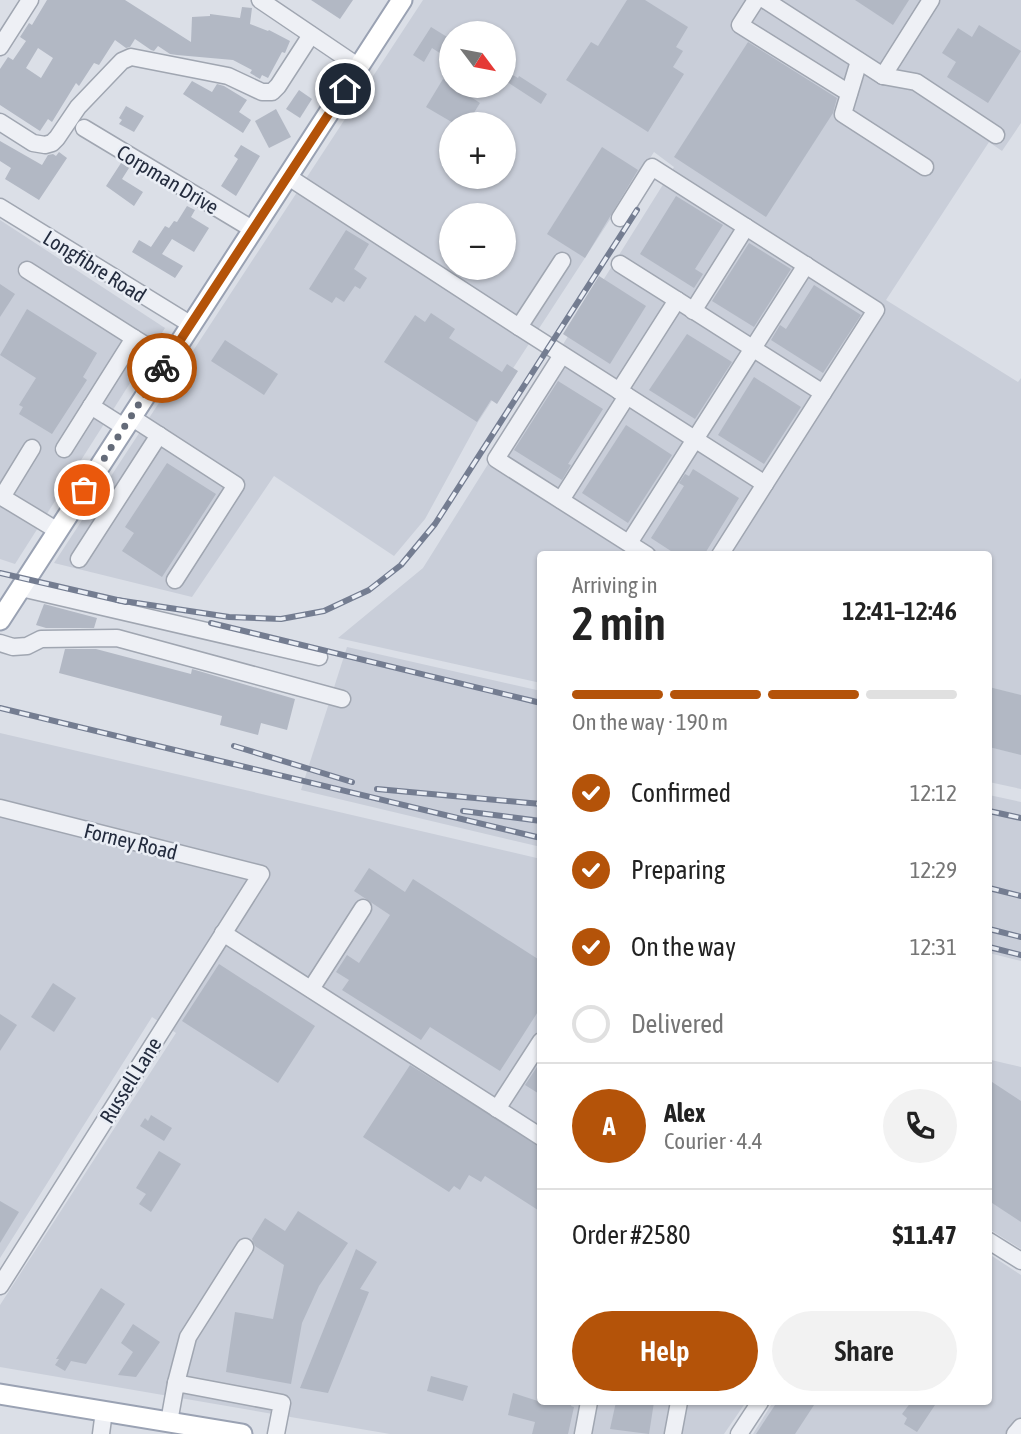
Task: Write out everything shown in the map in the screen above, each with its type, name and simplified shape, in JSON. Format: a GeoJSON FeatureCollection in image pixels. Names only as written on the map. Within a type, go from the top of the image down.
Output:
{"type":"FeatureCollection","features":[{"type":"Feature","properties":{"kind":"main road"},"geometry":{"type":"LineString","coordinates":[[0,620],[251,229],[402,0]]}},
{"type":"Feature","properties":{"kind":"main road"},"geometry":{"type":"LineString","coordinates":[[0,1394],[104,1412],[162,1426],[242,1434]]}},
{"type":"Feature","properties":{"kind":"street"},"geometry":{"type":"LineString","coordinates":[[0,47],[30,0]]}},
{"type":"Feature","properties":{"kind":"street"},"geometry":{"type":"LineString","coordinates":[[260,0],[359,67]]}},
{"type":"Feature","properties":{"kind":"street"},"geometry":{"type":"LineString","coordinates":[[756,0],[740,25],[849,93]]}},
{"type":"Feature","properties":{"kind":"street"},"geometry":{"type":"LineString","coordinates":[[765,0],[883,76],[916,82],[996,135]]}},
{"type":"Feature","properties":{"kind":"street"},"geometry":{"type":"LineString","coordinates":[[883,76],[931,0]]}},
{"type":"Feature","properties":{"kind":"street"},"geometry":{"type":"LineString","coordinates":[[0,122],[33,143],[52,143],[78,107],[121,61],[131,57],[228,76],[262,92],[272,92],[311,34]]}},
{"type":"Feature","properties":{"kind":"street"},"geometry":{"type":"LineString","coordinates":[[859,61],[843,114],[925,167]]}},
{"type":"Feature","properties":{"kind":"street","name":"Corpman Drive"},"geometry":{"type":"LineString","coordinates":[[84,128],[251,229]]}},
{"type":"Feature","properties":{"kind":"street"},"geometry":{"type":"LineString","coordinates":[[621,218],[652,167],[876,310],[723,551]]}},
{"type":"Feature","properties":{"kind":"street"},"geometry":{"type":"LineString","coordinates":[[287,176],[765,484]]}},
{"type":"Feature","properties":{"kind":"street","name":"Longfibre Road"},"geometry":{"type":"LineString","coordinates":[[0,207],[190,324]]}},
{"type":"Feature","properties":{"kind":"street"},"geometry":{"type":"LineString","coordinates":[[693,311],[747,227]]}},
{"type":"Feature","properties":{"kind":"street"},"geometry":{"type":"LineString","coordinates":[[519,327],[562,261]]}},
{"type":"Feature","properties":{"kind":"street"},"geometry":{"type":"LineString","coordinates":[[620,264],[823,393]]}},
{"type":"Feature","properties":{"kind":"street"},"geometry":{"type":"LineString","coordinates":[[629,544],[806,265]]}},
{"type":"Feature","properties":{"kind":"street"},"geometry":{"type":"LineString","coordinates":[[27,270],[168,359]]}},
{"type":"Feature","properties":{"kind":"street"},"geometry":{"type":"LineString","coordinates":[[561,500],[677,300]]}},
{"type":"Feature","properties":{"kind":"street"},"geometry":{"type":"LineString","coordinates":[[64,449],[134,338]]}},
{"type":"Feature","properties":{"kind":"street"},"geometry":{"type":"LineString","coordinates":[[562,355],[496,459],[640,551]]}},
{"type":"Feature","properties":{"kind":"street"},"geometry":{"type":"LineString","coordinates":[[91,407],[159,435],[236,485],[175,580]]}},
{"type":"Feature","properties":{"kind":"street"},"geometry":{"type":"LineString","coordinates":[[79,559],[159,435]]}},
{"type":"Feature","properties":{"kind":"street"},"geometry":{"type":"LineString","coordinates":[[32,448],[1,497],[58,531]]}},
{"type":"Feature","properties":{"kind":"street"},"geometry":{"type":"LineString","coordinates":[[24,584],[319,657]]}},
{"type":"Feature","properties":{"kind":"street"},"geometry":{"type":"LineString","coordinates":[[0,643],[13,647],[27,646],[41,639],[117,638],[342,699]]}},
{"type":"Feature","properties":{"kind":"street","name":"Forney Road"},"geometry":{"type":"LineString","coordinates":[[0,808],[261,874]]}},
{"type":"Feature","properties":{"kind":"street","name":"Russell Lane"},"geometry":{"type":"LineString","coordinates":[[0,1286],[261,874]]}},
{"type":"Feature","properties":{"kind":"street"},"geometry":{"type":"LineString","coordinates":[[311,989],[363,908]]}},
{"type":"Feature","properties":{"kind":"street"},"geometry":{"type":"LineString","coordinates":[[223,933],[537,1134]]}},
{"type":"Feature","properties":{"kind":"street"},"geometry":{"type":"LineString","coordinates":[[497,1109],[537,1047]]}},
{"type":"Feature","properties":{"kind":"street"},"geometry":{"type":"LineString","coordinates":[[992,1243],[1021,1261]]}},
{"type":"Feature","properties":{"kind":"street"},"geometry":{"type":"LineString","coordinates":[[162,1426],[188,1337],[244,1247]]}},
{"type":"Feature","properties":{"kind":"street"},"geometry":{"type":"LineString","coordinates":[[176,1383],[282,1403],[276,1434]]}},
{"type":"Feature","properties":{"kind":"street"},"geometry":{"type":"LineString","coordinates":[[583,1434],[588,1405]]}},
{"type":"Feature","properties":{"kind":"street"},"geometry":{"type":"LineString","coordinates":[[673,1434],[678,1405]]}},
{"type":"Feature","properties":{"kind":"street"},"geometry":{"type":"LineString","coordinates":[[738,1434],[758,1405]]}},
{"type":"Feature","properties":{"kind":"street"},"geometry":{"type":"LineString","coordinates":[[101,1434],[104,1412]]}},
{"type":"Feature","properties":{"kind":"street"},"geometry":{"type":"LineString","coordinates":[[1015,1434],[1021,1427]]}},
{"type":"Feature","properties":{"kind":"shaded area"},"geometry":{"type":"Polygon","coordinates":[[[423,0],[1021,0],[1021,123],[1002,151],[989,142],[886,300],[1018,382],[1021,378],[1021,789],[992,783],[992,551],[537,551],[537,682],[338,638],[423,568],[674,167],[654,152],[478,422],[425,519],[394,556],[274,476],[192,597],[54,563],[423,0]]]}},
{"type":"Feature","properties":{"kind":"shaded area"},"geometry":{"type":"Polygon","coordinates":[[[0,220],[165,328],[15,564],[0,559],[0,220]]]}},
{"type":"Feature","properties":{"kind":"shaded area"},"geometry":{"type":"Polygon","coordinates":[[[347,647],[537,690],[537,846],[301,790],[347,647]]]}},
{"type":"Feature","properties":{"kind":"shaded area"},"geometry":{"type":"Polygon","coordinates":[[[0,733],[537,858],[537,1405],[744,1405],[724,1434],[390,1434],[0,1367],[0,1305],[176,1033],[152,1017],[0,1258],[0,733]]]}},
{"type":"Feature","properties":{"kind":"shaded area"},"geometry":{"type":"Polygon","coordinates":[[[992,796],[1021,802],[1021,961],[992,954],[992,796]]]}},
{"type":"Feature","properties":{"kind":"shaded area"},"geometry":{"type":"Polygon","coordinates":[[[992,1060],[1021,1067],[1021,1249],[992,1231],[992,1060]]]}},
{"type":"Feature","properties":{"kind":"shaded area"},"geometry":{"type":"Polygon","coordinates":[[[992,1256],[1021,1275],[1021,1434],[753,1434],[771,1405],[992,1405],[992,1256]]]}},
{"type":"Feature","properties":{"kind":"building"},"geometry":{"type":"Polygon","coordinates":[[[47,0],[125,0],[191,42],[192,17],[210,14],[240,18],[242,7],[252,8],[250,24],[290,41],[268,78],[262,75],[260,79],[250,73],[252,70],[233,60],[170,54],[158,46],[154,51],[135,39],[130,47],[126,48],[115,40],[99,65],[94,63],[79,86],[76,83],[52,122],[48,119],[40,131],[0,105],[0,69],[8,57],[13,60],[26,41],[20,37],[29,23],[32,25],[47,0]],[[38,48],[26,68],[41,78],[53,58],[38,48]]]}},
{"type":"Feature","properties":{"kind":"building"},"geometry":{"type":"Polygon","coordinates":[[[311,0],[353,0],[340,19],[311,0]]]}},
{"type":"Feature","properties":{"kind":"building"},"geometry":{"type":"Polygon","coordinates":[[[627,0],[645,0],[688,27],[676,47],[683,51],[673,67],[684,74],[648,132],[566,80],[591,42],[598,46],[627,0]]]}},
{"type":"Feature","properties":{"kind":"building"},"geometry":{"type":"Polygon","coordinates":[[[855,0],[909,0],[893,25],[855,0]]]}},
{"type":"Feature","properties":{"kind":"building"},"geometry":{"type":"Polygon","coordinates":[[[979,25],[1021,51],[988,103],[947,77],[956,62],[942,53],[958,28],[972,37],[979,25]]]}},
{"type":"Feature","properties":{"kind":"building"},"geometry":{"type":"Polygon","coordinates":[[[431,27],[439,32],[439,52],[432,48],[424,62],[413,55],[431,27]]]}},
{"type":"Feature","properties":{"kind":"building"},"geometry":{"type":"Polygon","coordinates":[[[748,42],[837,98],[833,113],[766,217],[674,157],[748,42]]]}},
{"type":"Feature","properties":{"kind":"building"},"geometry":{"type":"Polygon","coordinates":[[[519,76],[547,94],[541,104],[516,88],[516,77],[519,76]]]}},
{"type":"Feature","properties":{"kind":"building"},"geometry":{"type":"Polygon","coordinates":[[[192,81],[212,92],[217,84],[224,86],[247,100],[239,112],[251,120],[243,133],[183,94],[192,81]]]}},
{"type":"Feature","properties":{"kind":"building"},"geometry":{"type":"Polygon","coordinates":[[[439,86],[439,98],[472,98],[480,103],[474,112],[439,112],[439,115],[426,107],[439,86]]]}},
{"type":"Feature","properties":{"kind":"building"},"geometry":{"type":"Polygon","coordinates":[[[299,90],[312,99],[300,118],[286,109],[299,90]]]}},
{"type":"Feature","properties":{"kind":"building"},"geometry":{"type":"Polygon","coordinates":[[[126,106],[144,116],[134,132],[119,124],[122,120],[119,118],[126,106]]]}},
{"type":"Feature","properties":{"kind":"building"},"geometry":{"type":"Polygon","coordinates":[[[276,109],[291,137],[269,148],[255,121],[276,109]]]}},
{"type":"Feature","properties":{"kind":"building"},"geometry":{"type":"Polygon","coordinates":[[[0,141],[42,165],[48,155],[56,156],[59,152],[67,158],[39,200],[5,179],[11,168],[0,161],[0,141]]]}},
{"type":"Feature","properties":{"kind":"building"},"geometry":{"type":"Polygon","coordinates":[[[241,145],[260,156],[236,196],[221,186],[238,159],[234,156],[241,145]]]}},
{"type":"Feature","properties":{"kind":"building"},"geometry":{"type":"Polygon","coordinates":[[[602,147],[638,170],[585,258],[547,234],[602,147]]]}},
{"type":"Feature","properties":{"kind":"building"},"geometry":{"type":"Polygon","coordinates":[[[121,163],[129,168],[122,179],[143,192],[134,206],[106,186],[121,163]]]}},
{"type":"Feature","properties":{"kind":"building"},"geometry":{"type":"Polygon","coordinates":[[[676,196],[723,225],[695,269],[703,274],[694,288],[640,254],[676,196]]]}},
{"type":"Feature","properties":{"kind":"building"},"geometry":{"type":"Polygon","coordinates":[[[187,206],[195,210],[191,217],[209,228],[194,252],[172,239],[162,254],[183,266],[175,278],[132,252],[139,240],[151,247],[165,226],[169,228],[174,221],[177,222],[187,206]]]}},
{"type":"Feature","properties":{"kind":"building"},"geometry":{"type":"Polygon","coordinates":[[[346,230],[369,244],[354,269],[367,278],[360,289],[355,286],[344,302],[336,297],[332,303],[309,289],[346,230]]]}},
{"type":"Feature","properties":{"kind":"building"},"geometry":{"type":"Polygon","coordinates":[[[749,243],[791,269],[754,327],[712,301],[749,243]]]}},
{"type":"Feature","properties":{"kind":"building"},"geometry":{"type":"Polygon","coordinates":[[[599,276],[646,306],[610,364],[563,334],[599,276]]]}},
{"type":"Feature","properties":{"kind":"building"},"geometry":{"type":"Polygon","coordinates":[[[0,284],[15,294],[0,317],[0,284]]]}},
{"type":"Feature","properties":{"kind":"building"},"geometry":{"type":"Polygon","coordinates":[[[814,285],[861,315],[823,373],[771,340],[780,325],[786,329],[814,285]]]}},
{"type":"Feature","properties":{"kind":"building"},"geometry":{"type":"Polygon","coordinates":[[[27,309],[97,353],[83,377],[87,380],[52,434],[19,414],[23,407],[19,405],[36,378],[0,355],[27,309]]]}},
{"type":"Feature","properties":{"kind":"building"},"geometry":{"type":"Polygon","coordinates":[[[431,313],[455,329],[449,338],[502,372],[507,364],[518,371],[497,404],[491,400],[477,422],[384,362],[415,315],[425,322],[431,313]]]}},
{"type":"Feature","properties":{"kind":"building"},"geometry":{"type":"Polygon","coordinates":[[[687,334],[732,362],[695,419],[649,390],[687,334]]]}},
{"type":"Feature","properties":{"kind":"building"},"geometry":{"type":"Polygon","coordinates":[[[225,340],[278,374],[264,395],[211,361],[225,340]]]}},
{"type":"Feature","properties":{"kind":"building"},"geometry":{"type":"Polygon","coordinates":[[[754,377],[801,407],[764,464],[718,435],[754,377]]]}},
{"type":"Feature","properties":{"kind":"building"},"geometry":{"type":"Polygon","coordinates":[[[558,381],[603,409],[568,464],[571,465],[562,480],[514,450],[558,381]]]}},
{"type":"Feature","properties":{"kind":"building"},"geometry":{"type":"Polygon","coordinates":[[[626,425],[672,455],[628,523],[582,493],[626,425]]]}},
{"type":"Feature","properties":{"kind":"building"},"geometry":{"type":"Polygon","coordinates":[[[167,463],[216,494],[162,577],[122,551],[134,533],[125,527],[167,463]]]}},
{"type":"Feature","properties":{"kind":"building"},"geometry":{"type":"Polygon","coordinates":[[[693,469],[739,498],[706,551],[671,551],[651,538],[684,486],[679,483],[685,474],[689,476],[693,469]]]}},
{"type":"Feature","properties":{"kind":"building"},"geometry":{"type":"Polygon","coordinates":[[[44,604],[97,618],[94,628],[46,628],[36,625],[44,604]]]}},
{"type":"Feature","properties":{"kind":"building"},"geometry":{"type":"Polygon","coordinates":[[[65,649],[96,649],[191,674],[192,669],[295,699],[287,730],[261,723],[258,735],[220,725],[222,716],[59,673],[65,649]]]}},
{"type":"Feature","properties":{"kind":"building"},"geometry":{"type":"Polygon","coordinates":[[[992,688],[1021,695],[1021,755],[992,748],[992,688]]]}},
{"type":"Feature","properties":{"kind":"building"},"geometry":{"type":"Polygon","coordinates":[[[369,868],[405,892],[413,879],[537,958],[537,1013],[500,1071],[430,1027],[421,1040],[342,990],[349,980],[336,972],[347,955],[359,963],[390,915],[354,891],[369,868]]]}},
{"type":"Feature","properties":{"kind":"building"},"geometry":{"type":"Polygon","coordinates":[[[219,964],[315,1026],[278,1083],[182,1021],[219,964]]]}},
{"type":"Feature","properties":{"kind":"building"},"geometry":{"type":"Polygon","coordinates":[[[53,983],[76,998],[54,1032],[31,1017],[53,983]]]}},
{"type":"Feature","properties":{"kind":"building"},"geometry":{"type":"Polygon","coordinates":[[[0,1014],[17,1025],[0,1051],[0,1014]]]}},
{"type":"Feature","properties":{"kind":"building"},"geometry":{"type":"Polygon","coordinates":[[[410,1065],[537,1144],[537,1209],[485,1176],[481,1182],[469,1175],[460,1190],[454,1186],[449,1192],[363,1137],[410,1065]]]}},
{"type":"Feature","properties":{"kind":"building"},"geometry":{"type":"Polygon","coordinates":[[[537,1067],[537,1092],[525,1085],[537,1067]]]}},
{"type":"Feature","properties":{"kind":"building"},"geometry":{"type":"Polygon","coordinates":[[[992,1082],[1021,1101],[1021,1222],[992,1203],[992,1082]]]}},
{"type":"Feature","properties":{"kind":"building"},"geometry":{"type":"Polygon","coordinates":[[[151,1115],[172,1128],[164,1141],[140,1126],[145,1118],[148,1121],[151,1115]]]}},
{"type":"Feature","properties":{"kind":"building"},"geometry":{"type":"Polygon","coordinates":[[[159,1151],[181,1164],[151,1212],[139,1204],[146,1194],[136,1188],[159,1151]]]}},
{"type":"Feature","properties":{"kind":"building"},"geometry":{"type":"Polygon","coordinates":[[[0,1201],[19,1212],[0,1243],[0,1201]]]}},
{"type":"Feature","properties":{"kind":"building"},"geometry":{"type":"Polygon","coordinates":[[[298,1211],[348,1243],[319,1286],[302,1323],[291,1384],[226,1372],[235,1312],[273,1319],[284,1265],[255,1246],[252,1239],[265,1218],[285,1231],[298,1211]]]}},
{"type":"Feature","properties":{"kind":"building"},"geometry":{"type":"Polygon","coordinates":[[[356,1249],[377,1262],[360,1289],[369,1292],[328,1393],[300,1388],[356,1249]]]}},
{"type":"Feature","properties":{"kind":"building"},"geometry":{"type":"Polygon","coordinates":[[[101,1288],[125,1304],[86,1364],[71,1361],[65,1371],[55,1365],[59,1359],[56,1359],[101,1288]]]}},
{"type":"Feature","properties":{"kind":"building"},"geometry":{"type":"Polygon","coordinates":[[[133,1324],[160,1342],[136,1377],[118,1375],[133,1352],[121,1343],[133,1324]]]}},
{"type":"Feature","properties":{"kind":"building"},"geometry":{"type":"Polygon","coordinates":[[[431,1376],[468,1386],[463,1401],[427,1391],[431,1376]]]}},
{"type":"Feature","properties":{"kind":"building"},"geometry":{"type":"Polygon","coordinates":[[[513,1393],[537,1401],[537,1405],[574,1407],[568,1434],[532,1434],[535,1422],[508,1415],[513,1393]]]}},
{"type":"Feature","properties":{"kind":"building"},"geometry":{"type":"Polygon","coordinates":[[[615,1405],[654,1405],[649,1434],[610,1429],[615,1405]]]}},
{"type":"Feature","properties":{"kind":"building"},"geometry":{"type":"Polygon","coordinates":[[[775,1405],[814,1405],[795,1434],[756,1434],[775,1405]]]}},
{"type":"Feature","properties":{"kind":"building"},"geometry":{"type":"Polygon","coordinates":[[[909,1405],[935,1405],[917,1432],[904,1424],[907,1418],[902,1414],[909,1405]]]}},
{"type":"Feature","properties":{"kind":"railway"},"geometry":{"type":"LineString","coordinates":[[117,600],[229,617],[281,619],[324,611],[369,590],[401,565],[435,524],[637,210]]}},
{"type":"Feature","properties":{"kind":"railway"},"geometry":{"type":"LineString","coordinates":[[0,573],[126,602]]}},
{"type":"Feature","properties":{"kind":"railway"},"geometry":{"type":"LineString","coordinates":[[211,623],[537,702]]}},
{"type":"Feature","properties":{"kind":"railway"},"geometry":{"type":"LineString","coordinates":[[0,708],[537,837]]}},
{"type":"Feature","properties":{"kind":"railway"},"geometry":{"type":"LineString","coordinates":[[234,746],[352,782]]}},
{"type":"Feature","properties":{"kind":"railway"},"geometry":{"type":"LineString","coordinates":[[377,789],[537,804]]}},
{"type":"Feature","properties":{"kind":"railway"},"geometry":{"type":"LineString","coordinates":[[463,811],[537,820]]}},
{"type":"Feature","properties":{"kind":"railway"},"geometry":{"type":"LineString","coordinates":[[992,812],[1021,818]]}},
{"type":"Feature","properties":{"kind":"railway"},"geometry":{"type":"LineString","coordinates":[[992,889],[1021,896]]}},
{"type":"Feature","properties":{"kind":"railway"},"geometry":{"type":"LineString","coordinates":[[992,930],[1021,937]]}},
{"type":"Feature","properties":{"kind":"railway"},"geometry":{"type":"LineString","coordinates":[[992,948],[1021,955]]}},
{"type":"Feature","properties":{"kind":"way so far"},"geometry":{"type":"LineString","coordinates":[[84,490],[162,368]]}},
{"type":"Feature","properties":{"kind":"route"},"geometry":{"type":"LineString","coordinates":[[162,368],[345,89]]}}]}
